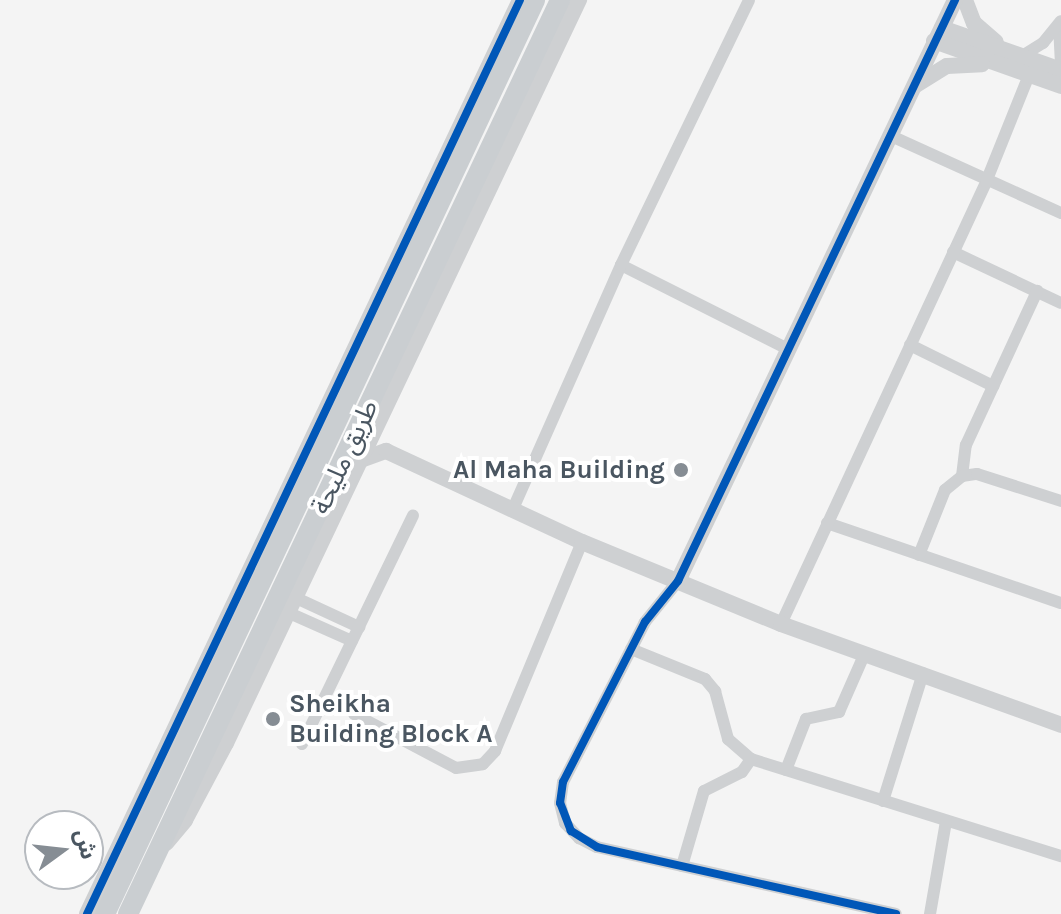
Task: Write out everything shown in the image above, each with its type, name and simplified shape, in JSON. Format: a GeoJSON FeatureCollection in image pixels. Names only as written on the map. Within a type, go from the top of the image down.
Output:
{"type":"FeatureCollection","features":[{"type":"Feature","properties":{"kind":"main road","name":"طريق مليحة"},"geometry":{"type":"LineString","coordinates":[[105,914],[535,0]]}},
{"type":"Feature","properties":{"kind":"main road","name":"طريق مليحة"},"geometry":{"type":"LineString","coordinates":[[128,914],[560,0]]}},
{"type":"Feature","properties":{"kind":"main road"},"geometry":{"type":"LineString","coordinates":[[506,115],[533,98]]}},
{"type":"Feature","properties":{"kind":"main road"},"geometry":{"type":"LineString","coordinates":[[440,258],[447,284]]}},
{"type":"Feature","properties":{"kind":"main road"},"geometry":{"type":"LineString","coordinates":[[301,463],[320,453]]}},
{"type":"Feature","properties":{"kind":"street"},"geometry":{"type":"LineString","coordinates":[[87,914],[520,0]]}},
{"type":"Feature","properties":{"kind":"street"},"geometry":{"type":"LineString","coordinates":[[159,850],[185,820],[447,284],[579,0]]}},
{"type":"Feature","properties":{"kind":"street"},"geometry":{"type":"LineString","coordinates":[[512,511],[621,265],[749,0]]}},
{"type":"Feature","properties":{"kind":"street"},"geometry":{"type":"LineString","coordinates":[[896,914],[587,844],[571,831],[561,813],[563,782],[652,611],[678,581],[955,0]]}},
{"type":"Feature","properties":{"kind":"street"},"geometry":{"type":"LineString","coordinates":[[965,0],[980,30],[1023,67]]}},
{"type":"Feature","properties":{"kind":"street"},"geometry":{"type":"LineString","coordinates":[[781,624],[986,182],[1023,67],[1060,23]]}},
{"type":"Feature","properties":{"kind":"street"},"geometry":{"type":"LineString","coordinates":[[1060,23],[1061,59]]}},
{"type":"Feature","properties":{"kind":"street"},"geometry":{"type":"LineString","coordinates":[[938,35],[1023,67],[1061,86]]}},
{"type":"Feature","properties":{"kind":"street"},"geometry":{"type":"LineString","coordinates":[[911,89],[956,63],[1061,70]]}},
{"type":"Feature","properties":{"kind":"street"},"geometry":{"type":"LineString","coordinates":[[889,135],[986,182],[1061,213]]}},
{"type":"Feature","properties":{"kind":"street"},"geometry":{"type":"LineString","coordinates":[[953,252],[1061,303]]}},
{"type":"Feature","properties":{"kind":"street"},"geometry":{"type":"LineString","coordinates":[[621,265],[788,349]]}},
{"type":"Feature","properties":{"kind":"street"},"geometry":{"type":"LineString","coordinates":[[962,476],[963,452],[1037,291]]}},
{"type":"Feature","properties":{"kind":"street"},"geometry":{"type":"LineString","coordinates":[[910,345],[993,386]]}},
{"type":"Feature","properties":{"kind":"street"},"geometry":{"type":"LineString","coordinates":[[377,424],[386,451]]}},
{"type":"Feature","properties":{"kind":"street"},"geometry":{"type":"LineString","coordinates":[[358,461],[386,451],[582,542],[781,624],[1061,725]]}},
{"type":"Feature","properties":{"kind":"street"},"geometry":{"type":"LineString","coordinates":[[919,555],[945,490],[962,476],[977,474],[1061,501]]}},
{"type":"Feature","properties":{"kind":"street"},"geometry":{"type":"LineString","coordinates":[[302,744],[413,515]]}},
{"type":"Feature","properties":{"kind":"street"},"geometry":{"type":"LineString","coordinates":[[827,523],[1061,603]]}},
{"type":"Feature","properties":{"kind":"street"},"geometry":{"type":"LineString","coordinates":[[354,714],[456,768],[483,764],[495,751],[582,542]]}},
{"type":"Feature","properties":{"kind":"street"},"geometry":{"type":"LineString","coordinates":[[291,605],[359,627]]}},
{"type":"Feature","properties":{"kind":"street"},"geometry":{"type":"LineString","coordinates":[[291,605],[352,641]]}},
{"type":"Feature","properties":{"kind":"street"},"geometry":{"type":"LineString","coordinates":[[631,649],[705,679],[715,691],[728,739],[751,759],[1061,856]]}},
{"type":"Feature","properties":{"kind":"street"},"geometry":{"type":"LineString","coordinates":[[786,770],[806,719],[839,712],[865,653]]}},
{"type":"Feature","properties":{"kind":"street"},"geometry":{"type":"LineString","coordinates":[[883,801],[923,673]]}},
{"type":"Feature","properties":{"kind":"street"},"geometry":{"type":"LineString","coordinates":[[682,866],[704,791],[742,772],[751,759]]}},
{"type":"Feature","properties":{"kind":"street"},"geometry":{"type":"LineString","coordinates":[[930,914],[946,821]]}},
{"type":"Feature","properties":{"kind":"cycle path"},"geometry":{"type":"LineString","coordinates":[[87,914],[520,0]]}},
{"type":"Feature","properties":{"kind":"cycle path"},"geometry":{"type":"LineString","coordinates":[[896,914],[597,847],[571,831],[560,803],[563,782],[645,622],[678,581],[955,0]]}},
{"type":"Feature","properties":{"kind":"place","name":"Al Maha Building"},"geometry":{"type":"Point","coordinates":[681,470]}},
{"type":"Feature","properties":{"kind":"place","name":"Sheikha Building Block A"},"geometry":{"type":"Point","coordinates":[273,719]}}]}
